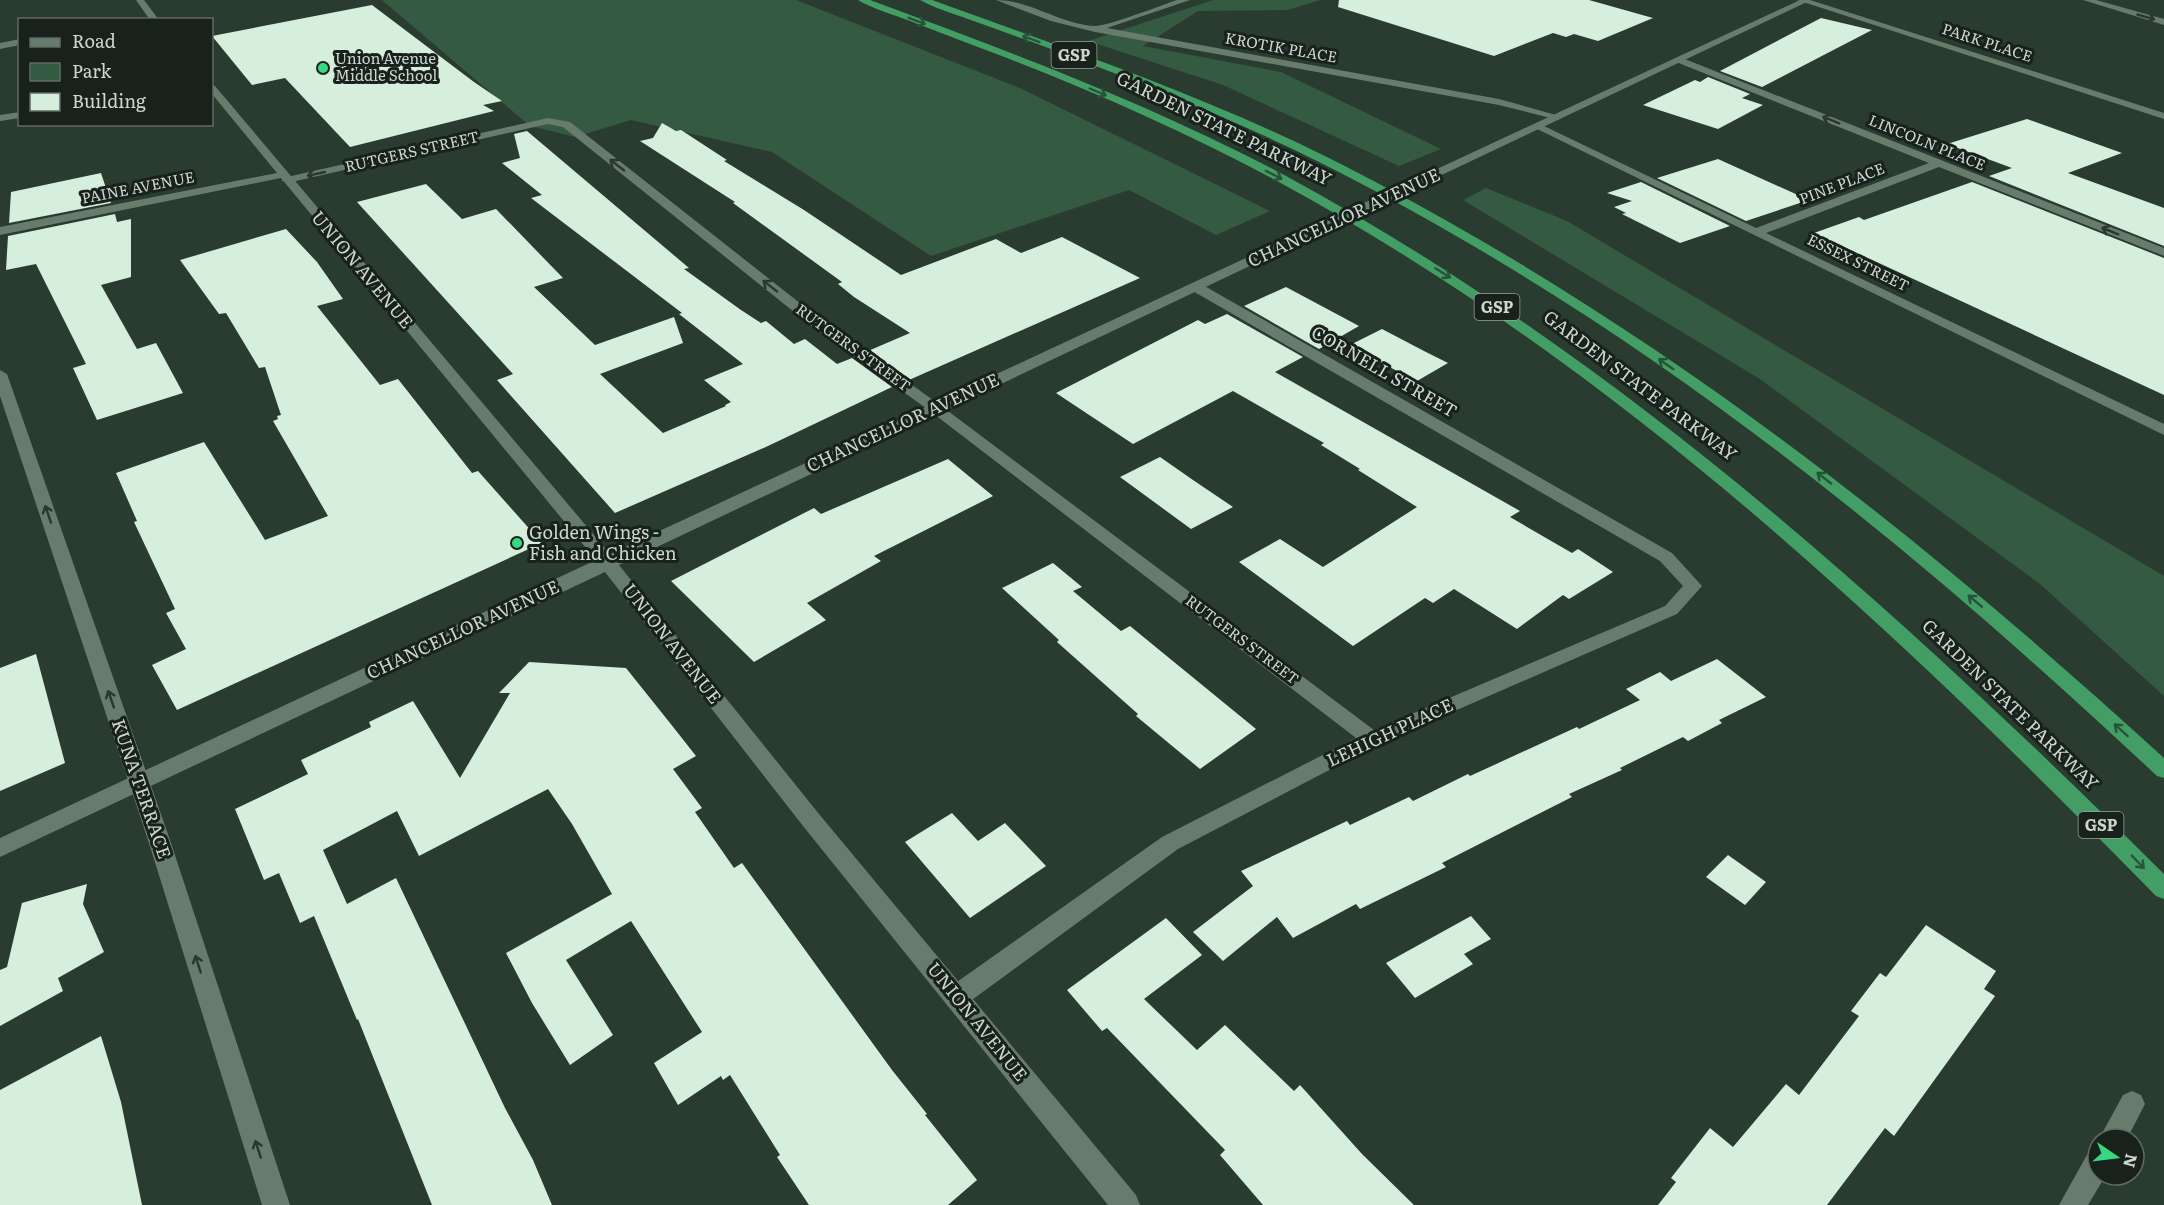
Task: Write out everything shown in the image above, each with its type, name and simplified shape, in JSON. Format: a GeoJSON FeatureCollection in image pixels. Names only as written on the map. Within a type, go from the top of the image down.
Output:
{"type":"FeatureCollection","features":[{"type":"Feature","properties":{"kind":"highway","name":"GARDEN STATE PARKWAY"},"geometry":{"type":"LineString","coordinates":[[862,0],[1073,82],[1232,153],[1344,213],[1488,301],[1619,395],[1692,452],[1826,564],[1973,699],[2164,889]]}},
{"type":"Feature","properties":{"kind":"highway","name":"GARDEN STATE PARKWAY"},"geometry":{"type":"LineString","coordinates":[[924,0],[1223,113],[1381,189],[1509,261],[1650,353],[1817,472],[2017,637],[2164,770]]}},
{"type":"Feature","properties":{"kind":"street"},"geometry":{"type":"LineString","coordinates":[[140,0],[154,18]]}},
{"type":"Feature","properties":{"kind":"street","name":"KROTIK PLACE"},"geometry":{"type":"LineString","coordinates":[[1000,0],[1054,20],[1095,29],[1499,102],[1558,117]]}},
{"type":"Feature","properties":{"kind":"street"},"geometry":{"type":"LineString","coordinates":[[1095,29],[1186,0]]}},
{"type":"Feature","properties":{"kind":"street","name":"CHANCELLOR AVENUE"},"geometry":{"type":"LineString","coordinates":[[0,848],[1428,179],[1804,0]]}},
{"type":"Feature","properties":{"kind":"street","name":"PARK PLACE"},"geometry":{"type":"LineString","coordinates":[[1804,0],[2164,116]]}},
{"type":"Feature","properties":{"kind":"street"},"geometry":{"type":"LineString","coordinates":[[2087,0],[2164,22]]}},
{"type":"Feature","properties":{"kind":"street"},"geometry":{"type":"LineString","coordinates":[[0,46],[18,42]]}},
{"type":"Feature","properties":{"kind":"street","name":"LINCOLN PLACE"},"geometry":{"type":"LineString","coordinates":[[1679,60],[2164,252]]}},
{"type":"Feature","properties":{"kind":"street","name":"UNION AVENUE"},"geometry":{"type":"LineString","coordinates":[[213,89],[607,562],[811,820],[1126,1205]]}},
{"type":"Feature","properties":{"kind":"street"},"geometry":{"type":"LineString","coordinates":[[0,118],[18,115]]}},
{"type":"Feature","properties":{"kind":"street","name":"RUTGERS STREET"},"geometry":{"type":"LineString","coordinates":[[285,178],[548,121],[566,124],[819,325],[935,408],[1372,739]]}},
{"type":"Feature","properties":{"kind":"street","name":"ESSEX STREET"},"geometry":{"type":"LineString","coordinates":[[1538,127],[2164,430]]}},
{"type":"Feature","properties":{"kind":"street","name":"PINE PLACE"},"geometry":{"type":"LineString","coordinates":[[1756,232],[1939,163]]}},
{"type":"Feature","properties":{"kind":"street","name":"PAINE AVENUE"},"geometry":{"type":"LineString","coordinates":[[0,231],[285,178]]}},
{"type":"Feature","properties":{"kind":"street","name":"CORNELL STREET"},"geometry":{"type":"LineString","coordinates":[[1196,287],[1553,491]]}},
{"type":"Feature","properties":{"kind":"street","name":"KUNA TERRACE"},"geometry":{"type":"LineString","coordinates":[[0,374],[139,782],[276,1205]]}},
{"type":"Feature","properties":{"kind":"street","name":"LEHIGH PLACE"},"geometry":{"type":"LineString","coordinates":[[956,997],[1170,843],[1372,739],[1671,610],[1693,586],[1666,557],[1553,491]]}},
{"type":"Feature","properties":{"kind":"street"},"geometry":{"type":"LineString","coordinates":[[2119,1127],[2132,1104]]}},
{"type":"Feature","properties":{"kind":"street"},"geometry":{"type":"LineString","coordinates":[[2073,1205],[2086,1183]]}},
{"type":"Feature","properties":{"kind":"green space"},"geometry":{"type":"Polygon","coordinates":[[[382,0],[796,0],[1020,88],[1270,211],[1216,235],[1129,190],[931,256],[772,152],[631,120],[575,137],[530,126],[382,0]]]}},
{"type":"Feature","properties":{"kind":"green space"},"geometry":{"type":"Polygon","coordinates":[[[1213,0],[1321,0],[1287,10],[1198,11],[1143,46],[1281,72],[1441,149],[1399,166],[1223,85],[1088,41],[1213,0]]]}},
{"type":"Feature","properties":{"kind":"green space"},"geometry":{"type":"Polygon","coordinates":[[[1486,188],[1567,221],[2164,576],[2164,696],[2040,584],[1760,379],[1463,200],[1486,188]]]}},
{"type":"Feature","properties":{"kind":"building"},"geometry":{"type":"Polygon","coordinates":[[[1339,0],[1589,0],[1653,18],[1598,41],[1574,34],[1566,37],[1553,33],[1494,56],[1338,7],[1339,0]]]}},
{"type":"Feature","properties":{"kind":"building","name":"Union Avenue Middle School"},"geometry":{"type":"Polygon","coordinates":[[[372,5],[502,101],[483,105],[494,111],[350,147],[285,78],[252,85],[213,36],[372,5]]]}},
{"type":"Feature","properties":{"kind":"building"},"geometry":{"type":"Polygon","coordinates":[[[1821,18],[1872,30],[1762,87],[1720,71],[1821,18]]]}},
{"type":"Feature","properties":{"kind":"building"},"geometry":{"type":"Polygon","coordinates":[[[1708,77],[1750,94],[1742,98],[1763,105],[1718,129],[1643,105],[1695,80],[1700,82],[1708,77]]]}},
{"type":"Feature","properties":{"kind":"building"},"geometry":{"type":"Polygon","coordinates":[[[2027,119],[2122,153],[2068,173],[2164,208],[2164,246],[1989,176],[2012,168],[1947,144],[2027,119]]]}},
{"type":"Feature","properties":{"kind":"building"},"geometry":{"type":"Polygon","coordinates":[[[662,123],[676,131],[681,130],[727,160],[724,161],[804,210],[901,275],[996,239],[1021,253],[1062,237],[1140,278],[909,380],[868,351],[910,333],[854,297],[838,284],[842,282],[733,203],[735,202],[640,141],[653,138],[662,123]]]}},
{"type":"Feature","properties":{"kind":"building"},"geometry":{"type":"Polygon","coordinates":[[[527,131],[689,268],[684,269],[741,310],[761,323],[766,321],[794,344],[805,339],[837,364],[852,358],[892,387],[768,446],[615,513],[497,380],[513,374],[357,202],[426,184],[462,219],[496,209],[563,278],[534,287],[595,345],[674,317],[683,343],[600,374],[663,433],[726,406],[731,402],[704,380],[743,364],[679,314],[682,313],[531,198],[542,195],[502,163],[520,158],[514,134],[527,131]]]}},
{"type":"Feature","properties":{"kind":"building"},"geometry":{"type":"Polygon","coordinates":[[[1718,159],[1809,200],[1746,221],[1657,178],[1718,159]]]}},
{"type":"Feature","properties":{"kind":"building"},"geometry":{"type":"Polygon","coordinates":[[[101,173],[111,203],[9,223],[11,192],[101,173]]]}},
{"type":"Feature","properties":{"kind":"building"},"geometry":{"type":"Polygon","coordinates":[[[1641,182],[1730,226],[1680,243],[1622,214],[1626,213],[1614,207],[1632,201],[1607,193],[1641,182]]]}},
{"type":"Feature","properties":{"kind":"building"},"geometry":{"type":"Polygon","coordinates":[[[1972,182],[2164,258],[2164,395],[1814,233],[1859,217],[1864,220],[1972,182]]]}},
{"type":"Feature","properties":{"kind":"building"},"geometry":{"type":"Polygon","coordinates":[[[115,214],[117,222],[131,219],[131,277],[101,285],[137,349],[156,343],[183,393],[97,420],[73,368],[86,364],[36,264],[6,270],[8,236],[115,214]]]}},
{"type":"Feature","properties":{"kind":"building"},"geometry":{"type":"Polygon","coordinates":[[[286,229],[317,262],[343,299],[317,306],[380,385],[398,379],[472,473],[478,471],[542,543],[177,710],[152,665],[186,649],[166,613],[175,609],[134,522],[137,521],[116,473],[204,442],[265,540],[328,516],[273,421],[281,415],[265,367],[259,368],[226,313],[219,314],[180,260],[286,229]]]}},
{"type":"Feature","properties":{"kind":"building"},"geometry":{"type":"Polygon","coordinates":[[[1286,287],[1359,326],[1319,349],[1244,306],[1286,287]]]}},
{"type":"Feature","properties":{"kind":"building"},"geometry":{"type":"Polygon","coordinates":[[[1227,314],[1303,357],[1275,372],[1520,511],[1510,517],[1572,553],[1578,549],[1613,572],[1569,599],[1563,595],[1517,629],[1454,589],[1433,603],[1425,598],[1353,646],[1239,562],[1280,539],[1323,567],[1417,507],[1321,445],[1324,443],[1233,391],[1133,444],[1056,393],[1198,320],[1205,324],[1227,314]]]}},
{"type":"Feature","properties":{"kind":"building"},"geometry":{"type":"Polygon","coordinates":[[[1382,329],[1448,363],[1417,381],[1348,346],[1382,329]]]}},
{"type":"Feature","properties":{"kind":"building"},"geometry":{"type":"Polygon","coordinates":[[[1160,457],[1233,507],[1191,529],[1120,477],[1160,457]]]}},
{"type":"Feature","properties":{"kind":"building"},"geometry":{"type":"Polygon","coordinates":[[[948,459],[993,496],[874,556],[881,561],[807,603],[826,620],[754,662],[671,581],[814,508],[821,514],[948,459]]]}},
{"type":"Feature","properties":{"kind":"building"},"geometry":{"type":"Polygon","coordinates":[[[1053,563],[1082,587],[1073,591],[1121,631],[1130,626],[1256,729],[1200,769],[1136,716],[1138,714],[1057,642],[1059,640],[1002,588],[1053,563]]]}},
{"type":"Feature","properties":{"kind":"building"},"geometry":{"type":"Polygon","coordinates":[[[36,654],[65,763],[0,791],[0,668],[36,654]]]}},
{"type":"Feature","properties":{"kind":"building"},"geometry":{"type":"Polygon","coordinates":[[[1717,659],[1766,697],[1719,720],[1722,723],[1688,741],[1683,737],[1620,768],[1622,770],[1569,794],[1572,797],[1442,863],[1446,867],[1360,909],[1356,904],[1293,938],[1277,917],[1223,961],[1193,932],[1253,886],[1241,871],[1347,821],[1350,825],[1409,797],[1413,801],[1468,774],[1470,776],[1577,727],[1579,729],[1640,700],[1626,689],[1660,672],[1671,681],[1717,659]]]}},
{"type":"Feature","properties":{"kind":"building"},"geometry":{"type":"Polygon","coordinates":[[[529,662],[626,668],[696,756],[673,769],[702,808],[695,812],[734,868],[742,863],[892,1070],[927,1114],[925,1115],[977,1180],[948,1205],[809,1205],[777,1157],[780,1155],[730,1075],[723,1080],[721,1076],[678,1105],[654,1063],[702,1032],[631,921],[566,960],[613,1035],[570,1065],[532,1003],[506,953],[612,894],[572,824],[548,789],[419,856],[397,811],[323,850],[347,904],[396,878],[505,1108],[533,1160],[552,1205],[432,1205],[358,1019],[314,916],[300,923],[279,873],[264,880],[235,809],[308,774],[301,760],[371,727],[369,722],[413,701],[460,778],[510,693],[499,693],[529,662]]]}},
{"type":"Feature","properties":{"kind":"building"},"geometry":{"type":"Polygon","coordinates":[[[952,813],[978,841],[1005,823],[1046,866],[970,918],[905,842],[952,813]]]}},
{"type":"Feature","properties":{"kind":"building"},"geometry":{"type":"Polygon","coordinates":[[[1728,855],[1766,882],[1745,905],[1706,877],[1728,855]]]}},
{"type":"Feature","properties":{"kind":"building"},"geometry":{"type":"Polygon","coordinates":[[[87,884],[83,904],[104,952],[58,978],[63,991],[0,1026],[0,970],[7,967],[22,903],[87,884]]]}},
{"type":"Feature","properties":{"kind":"building"},"geometry":{"type":"Polygon","coordinates":[[[1471,916],[1491,939],[1464,954],[1473,964],[1415,998],[1386,963],[1471,916]]]}},
{"type":"Feature","properties":{"kind":"building"},"geometry":{"type":"Polygon","coordinates":[[[1166,918],[1202,955],[1144,999],[1197,1050],[1225,1025],[1294,1091],[1300,1085],[1362,1154],[1414,1205],[1263,1205],[1220,1155],[1225,1150],[1107,1028],[1102,1031],[1067,990],[1166,918]]]}},
{"type":"Feature","properties":{"kind":"building"},"geometry":{"type":"Polygon","coordinates":[[[1926,925],[1996,971],[1984,989],[1995,996],[1894,1136],[1885,1128],[1827,1205],[1658,1205],[1676,1182],[1671,1178],[1710,1128],[1733,1147],[1786,1084],[1799,1095],[1859,1016],[1851,1011],[1880,973],[1886,977],[1926,925]]]}},
{"type":"Feature","properties":{"kind":"building"},"geometry":{"type":"Polygon","coordinates":[[[101,1036],[121,1102],[142,1205],[0,1205],[0,1090],[101,1036]]]}},
{"type":"Feature","properties":{"kind":"place","name":"Union Avenue Middle School"},"geometry":{"type":"Point","coordinates":[323,68]}},
{"type":"Feature","properties":{"kind":"place","name":"Golden Wings - Fish and Chicken"},"geometry":{"type":"Point","coordinates":[517,543]}}]}
